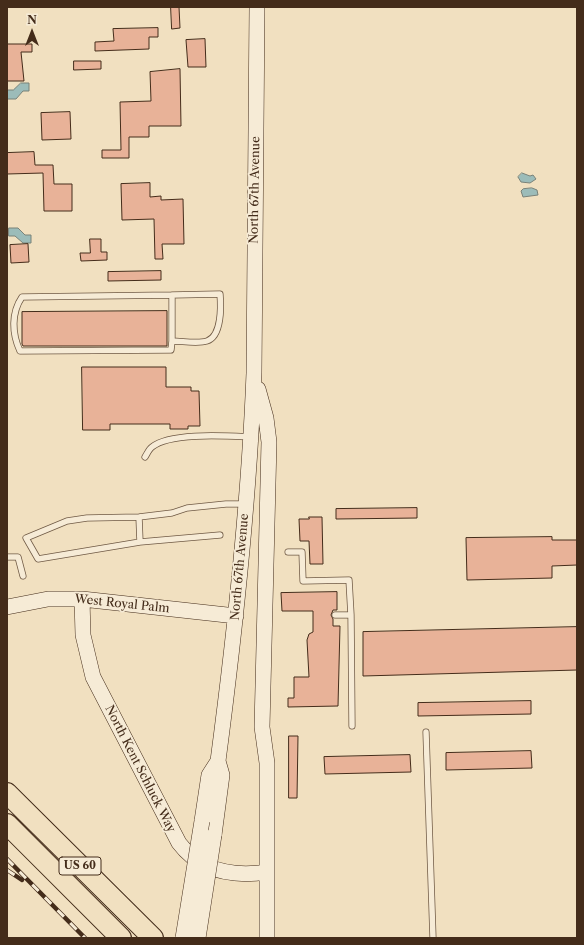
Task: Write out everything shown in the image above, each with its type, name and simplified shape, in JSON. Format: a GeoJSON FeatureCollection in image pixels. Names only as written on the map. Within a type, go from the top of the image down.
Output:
{"type":"FeatureCollection","features":[{"type":"Feature","properties":{"kind":"highway","name":"US 60"},"geometry":{"type":"LineString","coordinates":[[7,793],[153,938]]}},
{"type":"Feature","properties":{"kind":"highway","name":"US 60"},"geometry":{"type":"LineString","coordinates":[[7,824],[121,938]]}},
{"type":"Feature","properties":{"kind":"main road","name":"North 67th Avenue"},"geometry":{"type":"LineString","coordinates":[[198,938],[222,775],[218,761],[236,616],[251,436],[254,373],[257,7]]}},
{"type":"Feature","properties":{"kind":"main road","name":"North 67th Avenue"},"geometry":{"type":"LineString","coordinates":[[254,373],[266,418],[269,442],[268,552],[265,575],[262,727],[267,763],[267,938]]}},
{"type":"Feature","properties":{"kind":"main road","name":"West Royal Palm"},"geometry":{"type":"LineString","coordinates":[[7,607],[48,599],[82,599],[236,616]]}},
{"type":"Feature","properties":{"kind":"main road","name":"North Kent Schluck Way"},"geometry":{"type":"LineString","coordinates":[[82,599],[83,635],[93,677],[179,843],[198,863],[209,868],[239,873],[267,872]]}},
{"type":"Feature","properties":{"kind":"main road","name":"North 67th Avenue"},"geometry":{"type":"LineString","coordinates":[[183,938],[209,774],[218,761]]}},
{"type":"Feature","properties":{"kind":"lane"},"geometry":{"type":"LineString","coordinates":[[172,295],[172,341],[172,350],[20,351],[14,339],[16,305],[22,297],[220,294],[221,319],[212,338],[207,341],[172,341]]}},
{"type":"Feature","properties":{"kind":"lane"},"geometry":{"type":"LineString","coordinates":[[145,457],[152,447],[166,440],[201,435],[251,436]]}},
{"type":"Feature","properties":{"kind":"lane"},"geometry":{"type":"LineString","coordinates":[[220,535],[140,542],[38,559],[26,538],[67,521],[87,518],[139,517],[172,513],[187,508],[226,504],[246,504]]}},
{"type":"Feature","properties":{"kind":"lane"},"geometry":{"type":"LineString","coordinates":[[139,517],[140,542]]}},
{"type":"Feature","properties":{"kind":"lane"},"geometry":{"type":"LineString","coordinates":[[288,552],[302,552],[303,581],[349,580],[351,615],[352,726]]}},
{"type":"Feature","properties":{"kind":"lane"},"geometry":{"type":"LineString","coordinates":[[7,557],[18,556],[23,576]]}},
{"type":"Feature","properties":{"kind":"lane"},"geometry":{"type":"LineString","coordinates":[[336,615],[351,615]]}},
{"type":"Feature","properties":{"kind":"lane"},"geometry":{"type":"LineString","coordinates":[[426,732],[433,938]]}},
{"type":"Feature","properties":{"kind":"water"},"geometry":{"type":"Polygon","coordinates":[[[21,83],[29,83],[29,91],[23,91],[16,99],[7,99],[7,90],[13,90],[21,83]]]}},
{"type":"Feature","properties":{"kind":"water"},"geometry":{"type":"Polygon","coordinates":[[[522,173],[530,176],[533,175],[536,179],[530,183],[521,182],[518,177],[522,173]]]}},
{"type":"Feature","properties":{"kind":"water"},"geometry":{"type":"Polygon","coordinates":[[[532,188],[537,190],[538,195],[523,197],[521,191],[523,189],[532,188]]]}},
{"type":"Feature","properties":{"kind":"water"},"geometry":{"type":"Polygon","coordinates":[[[9,228],[18,228],[25,235],[31,235],[31,243],[23,243],[15,236],[9,236],[9,228]]]}},
{"type":"Feature","properties":{"kind":"building"},"geometry":{"type":"Polygon","coordinates":[[[171,7],[179,7],[180,28],[172,29],[171,7]]]}},
{"type":"Feature","properties":{"kind":"building"},"geometry":{"type":"Polygon","coordinates":[[[158,28],[158,37],[149,37],[149,49],[95,51],[95,42],[114,41],[113,29],[158,28]]]}},
{"type":"Feature","properties":{"kind":"building"},"geometry":{"type":"Polygon","coordinates":[[[205,39],[206,67],[188,67],[186,40],[205,39]]]}},
{"type":"Feature","properties":{"kind":"building"},"geometry":{"type":"Polygon","coordinates":[[[7,44],[32,44],[32,52],[21,52],[24,81],[7,81],[7,44]]]}},
{"type":"Feature","properties":{"kind":"building"},"geometry":{"type":"Polygon","coordinates":[[[74,61],[101,61],[101,69],[74,70],[74,61]]]}},
{"type":"Feature","properties":{"kind":"building"},"geometry":{"type":"Polygon","coordinates":[[[180,69],[181,126],[149,126],[149,137],[129,137],[129,158],[102,158],[102,150],[121,150],[120,102],[151,101],[150,72],[180,69]]]}},
{"type":"Feature","properties":{"kind":"building"},"geometry":{"type":"Polygon","coordinates":[[[70,112],[71,139],[42,140],[41,113],[70,112]]]}},
{"type":"Feature","properties":{"kind":"building"},"geometry":{"type":"Polygon","coordinates":[[[34,152],[35,165],[53,165],[54,184],[72,184],[72,211],[44,211],[43,173],[7,174],[7,153],[34,152]]]}},
{"type":"Feature","properties":{"kind":"building"},"geometry":{"type":"Polygon","coordinates":[[[150,183],[150,197],[161,196],[161,200],[183,199],[184,244],[162,244],[163,259],[155,259],[154,219],[122,220],[121,184],[150,183]]]}},
{"type":"Feature","properties":{"kind":"building"},"geometry":{"type":"Polygon","coordinates":[[[90,239],[101,239],[101,252],[107,252],[107,260],[81,261],[80,253],[90,253],[90,239]]]}},
{"type":"Feature","properties":{"kind":"building"},"geometry":{"type":"Polygon","coordinates":[[[28,244],[29,262],[11,263],[10,245],[28,244]]]}},
{"type":"Feature","properties":{"kind":"building"},"geometry":{"type":"Polygon","coordinates":[[[161,271],[161,280],[108,281],[108,272],[161,271]]]}},
{"type":"Feature","properties":{"kind":"building"},"geometry":{"type":"Polygon","coordinates":[[[167,311],[167,346],[23,346],[22,344],[22,312],[167,311]]]}},
{"type":"Feature","properties":{"kind":"building"},"geometry":{"type":"Polygon","coordinates":[[[82,367],[166,367],[166,387],[191,387],[191,391],[199,391],[200,426],[188,426],[188,429],[170,429],[170,424],[110,424],[110,430],[83,430],[82,367]]]}},
{"type":"Feature","properties":{"kind":"building"},"geometry":{"type":"Polygon","coordinates":[[[417,508],[417,518],[336,519],[336,509],[417,508]]]}},
{"type":"Feature","properties":{"kind":"building"},"geometry":{"type":"Polygon","coordinates":[[[309,517],[322,517],[323,564],[310,564],[309,541],[300,541],[299,519],[309,519],[309,517]]]}},
{"type":"Feature","properties":{"kind":"building"},"geometry":{"type":"Polygon","coordinates":[[[552,537],[552,540],[577,540],[577,565],[552,566],[552,578],[467,580],[466,538],[552,537]]]}},
{"type":"Feature","properties":{"kind":"building"},"geometry":{"type":"Polygon","coordinates":[[[337,592],[337,610],[333,610],[331,615],[333,619],[333,626],[340,626],[338,706],[288,707],[288,698],[294,698],[294,677],[309,677],[307,640],[309,634],[313,632],[313,611],[282,611],[281,593],[337,592]]]}},
{"type":"Feature","properties":{"kind":"building"},"geometry":{"type":"Polygon","coordinates":[[[577,627],[577,670],[363,676],[363,632],[577,627]]]}},
{"type":"Feature","properties":{"kind":"building"},"geometry":{"type":"Polygon","coordinates":[[[531,701],[531,714],[418,716],[418,703],[531,701]]]}},
{"type":"Feature","properties":{"kind":"building"},"geometry":{"type":"Polygon","coordinates":[[[289,736],[298,736],[297,798],[289,798],[289,736]]]}},
{"type":"Feature","properties":{"kind":"building"},"geometry":{"type":"Polygon","coordinates":[[[531,751],[532,768],[446,770],[446,753],[531,751]]]}},
{"type":"Feature","properties":{"kind":"building"},"geometry":{"type":"Polygon","coordinates":[[[410,755],[411,772],[325,774],[324,757],[410,755]]]}},
{"type":"Feature","properties":{"kind":"railway"},"geometry":{"type":"LineString","coordinates":[[7,859],[85,938]]}},
{"type":"Feature","properties":{"kind":"railway"},"geometry":{"type":"LineString","coordinates":[[7,870],[22,880]]}}]}
